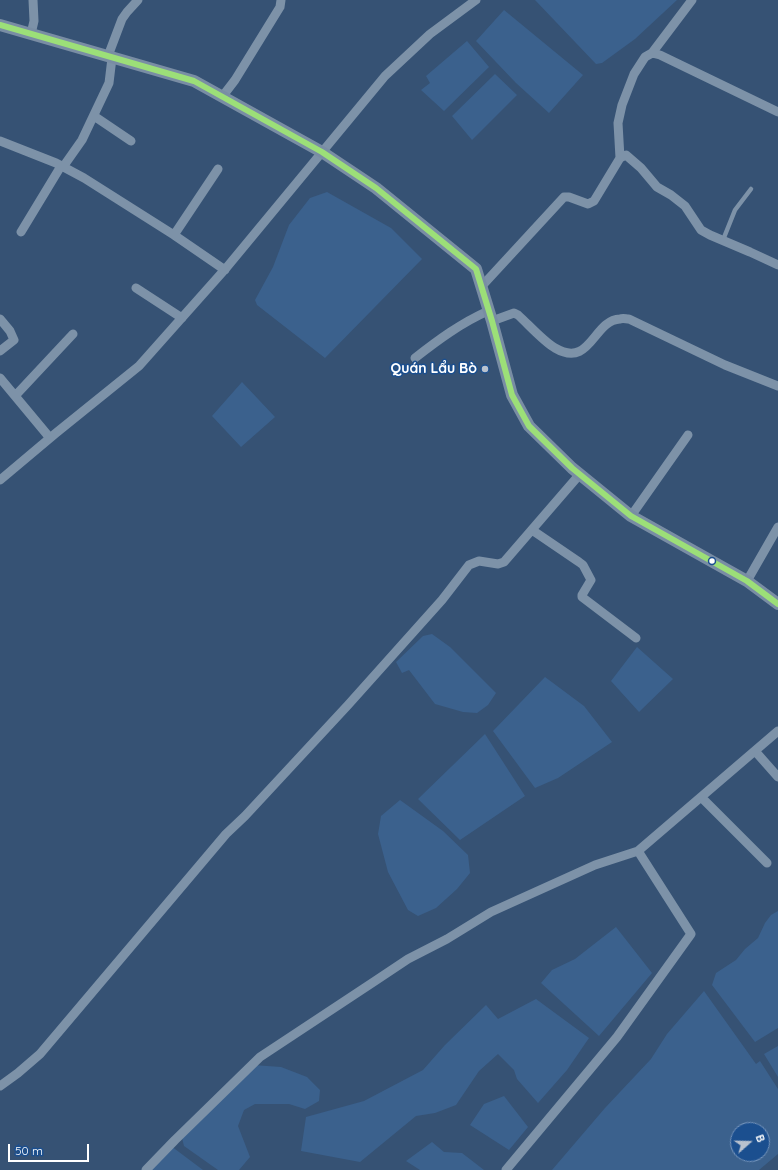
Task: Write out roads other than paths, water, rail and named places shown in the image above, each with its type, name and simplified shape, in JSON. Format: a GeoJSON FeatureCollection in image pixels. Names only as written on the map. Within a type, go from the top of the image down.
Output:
{"type":"FeatureCollection","features":[{"type":"Feature","properties":{"kind":"street"},"geometry":{"type":"LineString","coordinates":[[31,34],[34,21],[33,0]]}},
{"type":"Feature","properties":{"kind":"street"},"geometry":{"type":"LineString","coordinates":[[21,232],[62,166],[82,140],[109,83],[110,57],[122,20],[126,12],[138,0]]}},
{"type":"Feature","properties":{"kind":"street"},"geometry":{"type":"LineString","coordinates":[[222,97],[280,7],[281,0]]}},
{"type":"Feature","properties":{"kind":"street"},"geometry":{"type":"LineString","coordinates":[[1,476],[138,366],[225,270],[385,76],[430,34],[476,0]]}},
{"type":"Feature","properties":{"kind":"street"},"geometry":{"type":"LineString","coordinates":[[620,158],[618,123],[622,105],[634,74],[645,57],[652,53],[692,0]]}},
{"type":"Feature","properties":{"kind":"street"},"geometry":{"type":"LineString","coordinates":[[0,25],[194,81],[322,152],[376,188],[476,269],[512,395],[529,426],[580,474],[631,516],[747,581],[778,604]]}},
{"type":"Feature","properties":{"kind":"street"},"geometry":{"type":"LineString","coordinates":[[652,53],[660,55],[778,112]]}},
{"type":"Feature","properties":{"kind":"street"},"geometry":{"type":"LineString","coordinates":[[94,116],[131,141]]}},
{"type":"Feature","properties":{"kind":"street"},"geometry":{"type":"LineString","coordinates":[[0,141],[62,166],[84,178],[174,235],[225,270]]}},
{"type":"Feature","properties":{"kind":"street"},"geometry":{"type":"LineString","coordinates":[[481,287],[564,197],[569,197],[588,204],[594,201],[620,158],[626,155],[641,168],[657,187],[671,195],[685,206],[701,230],[710,236],[778,265]]}},
{"type":"Feature","properties":{"kind":"street"},"geometry":{"type":"LineString","coordinates":[[174,235],[218,169]]}},
{"type":"Feature","properties":{"kind":"street"},"geometry":{"type":"LineString","coordinates":[[136,288],[182,318]]}},
{"type":"Feature","properties":{"kind":"street"},"geometry":{"type":"LineString","coordinates":[[415,358],[445,334],[471,319],[514,313],[554,348],[566,353],[574,354],[580,351],[609,322],[619,318],[629,320],[725,365],[778,386]]}},
{"type":"Feature","properties":{"kind":"street"},"geometry":{"type":"LineString","coordinates":[[0,318],[10,331],[14,340],[0,351]]}},
{"type":"Feature","properties":{"kind":"street"},"geometry":{"type":"LineString","coordinates":[[15,396],[73,334]]}},
{"type":"Feature","properties":{"kind":"street"},"geometry":{"type":"LineString","coordinates":[[0,378],[50,438]]}},
{"type":"Feature","properties":{"kind":"street"},"geometry":{"type":"LineString","coordinates":[[631,516],[688,435]]}},
{"type":"Feature","properties":{"kind":"street"},"geometry":{"type":"LineString","coordinates":[[0,1086],[40,1054],[221,840],[348,705],[442,600],[469,565],[479,561],[501,564],[508,558],[580,474]]}},
{"type":"Feature","properties":{"kind":"street"},"geometry":{"type":"LineString","coordinates":[[747,581],[778,527]]}},
{"type":"Feature","properties":{"kind":"street"},"geometry":{"type":"LineString","coordinates":[[532,530],[583,565],[590,580],[582,594],[582,598],[636,638]]}},
{"type":"Feature","properties":{"kind":"street"},"geometry":{"type":"LineString","coordinates":[[146,1170],[260,1057],[408,959],[447,939],[491,912],[595,865],[638,851],[778,731]]}},
{"type":"Feature","properties":{"kind":"street"},"geometry":{"type":"LineString","coordinates":[[755,751],[778,777]]}},
{"type":"Feature","properties":{"kind":"street"},"geometry":{"type":"LineString","coordinates":[[701,797],[767,864]]}},
{"type":"Feature","properties":{"kind":"street"},"geometry":{"type":"LineString","coordinates":[[506,1170],[617,1038],[691,934],[638,851]]}},
{"type":"Feature","properties":{"kind":"lane"},"geometry":{"type":"LineString","coordinates":[[722,240],[735,210],[751,189]]}},
{"type":"Feature","properties":{"kind":"water"},"geometry":{"type":"Polygon","coordinates":[[[535,0],[677,0],[635,39],[602,63],[596,64],[535,0]]]}},
{"type":"Feature","properties":{"kind":"water"},"geometry":{"type":"Polygon","coordinates":[[[504,10],[583,75],[549,113],[516,83],[476,41],[504,10]]]}},
{"type":"Feature","properties":{"kind":"water"},"geometry":{"type":"Polygon","coordinates":[[[467,41],[489,67],[444,111],[421,90],[430,83],[426,76],[467,41]]]}},
{"type":"Feature","properties":{"kind":"water"},"geometry":{"type":"Polygon","coordinates":[[[495,74],[517,95],[472,140],[452,116],[495,74]]]}},
{"type":"Feature","properties":{"kind":"water"},"geometry":{"type":"Polygon","coordinates":[[[327,192],[391,228],[422,259],[325,358],[257,305],[255,300],[273,267],[289,225],[310,198],[327,192]]]}},
{"type":"Feature","properties":{"kind":"water"},"geometry":{"type":"Polygon","coordinates":[[[242,382],[275,417],[241,447],[212,416],[242,382]]]}},
{"type":"Feature","properties":{"kind":"water"},"geometry":{"type":"Polygon","coordinates":[[[432,634],[450,647],[496,693],[488,705],[477,713],[463,712],[435,704],[409,670],[402,673],[396,662],[423,636],[432,634]]]}},
{"type":"Feature","properties":{"kind":"water"},"geometry":{"type":"Polygon","coordinates":[[[637,647],[673,679],[639,712],[611,681],[637,647]]]}},
{"type":"Feature","properties":{"kind":"water"},"geometry":{"type":"Polygon","coordinates":[[[545,677],[584,706],[612,742],[558,778],[535,788],[493,731],[545,677]]]}},
{"type":"Feature","properties":{"kind":"water"},"geometry":{"type":"Polygon","coordinates":[[[485,734],[525,796],[460,840],[418,799],[485,734]]]}},
{"type":"Feature","properties":{"kind":"water"},"geometry":{"type":"Polygon","coordinates":[[[400,800],[443,831],[468,855],[470,873],[457,889],[436,908],[418,916],[408,910],[388,872],[378,834],[381,816],[400,800]]]}},
{"type":"Feature","properties":{"kind":"water"},"geometry":{"type":"Polygon","coordinates":[[[778,911],[778,1028],[755,1042],[712,985],[716,973],[736,960],[745,949],[758,938],[765,923],[771,915],[778,911]]]}},
{"type":"Feature","properties":{"kind":"water"},"geometry":{"type":"Polygon","coordinates":[[[616,927],[652,973],[599,1036],[541,983],[552,970],[575,959],[616,927]]]}},
{"type":"Feature","properties":{"kind":"water"},"geometry":{"type":"Polygon","coordinates":[[[704,991],[756,1064],[760,1061],[778,1089],[778,1154],[770,1161],[770,1122],[730,1122],[730,1162],[768,1162],[759,1170],[552,1170],[605,1108],[651,1059],[667,1034],[704,991]]]}},
{"type":"Feature","properties":{"kind":"water"},"geometry":{"type":"Polygon","coordinates":[[[536,999],[589,1038],[567,1070],[538,1103],[517,1079],[514,1070],[498,1054],[479,1071],[456,1105],[435,1113],[416,1116],[360,1162],[301,1151],[306,1117],[364,1101],[423,1070],[445,1045],[486,1005],[498,1019],[536,999]]]}},
{"type":"Feature","properties":{"kind":"water"},"geometry":{"type":"Polygon","coordinates":[[[778,1046],[778,1077],[764,1054],[778,1046]]]}},
{"type":"Feature","properties":{"kind":"water"},"geometry":{"type":"Polygon","coordinates":[[[253,1065],[281,1067],[307,1077],[320,1090],[319,1101],[305,1109],[289,1104],[255,1104],[244,1110],[238,1126],[250,1157],[239,1170],[218,1170],[184,1146],[182,1138],[253,1065]]]}},
{"type":"Feature","properties":{"kind":"water"},"geometry":{"type":"Polygon","coordinates":[[[504,1096],[528,1127],[509,1150],[470,1125],[484,1104],[504,1096]]]}},
{"type":"Feature","properties":{"kind":"water"},"geometry":{"type":"Polygon","coordinates":[[[432,1142],[444,1152],[462,1153],[484,1170],[420,1170],[406,1161],[432,1142]]]}},
{"type":"Feature","properties":{"kind":"water"},"geometry":{"type":"Polygon","coordinates":[[[171,1146],[203,1170],[145,1170],[171,1146]]]}},
{"type":"Feature","properties":{"kind":"place","name":"Quán Lẩu Bò"},"geometry":{"type":"Point","coordinates":[485,369]}}]}
